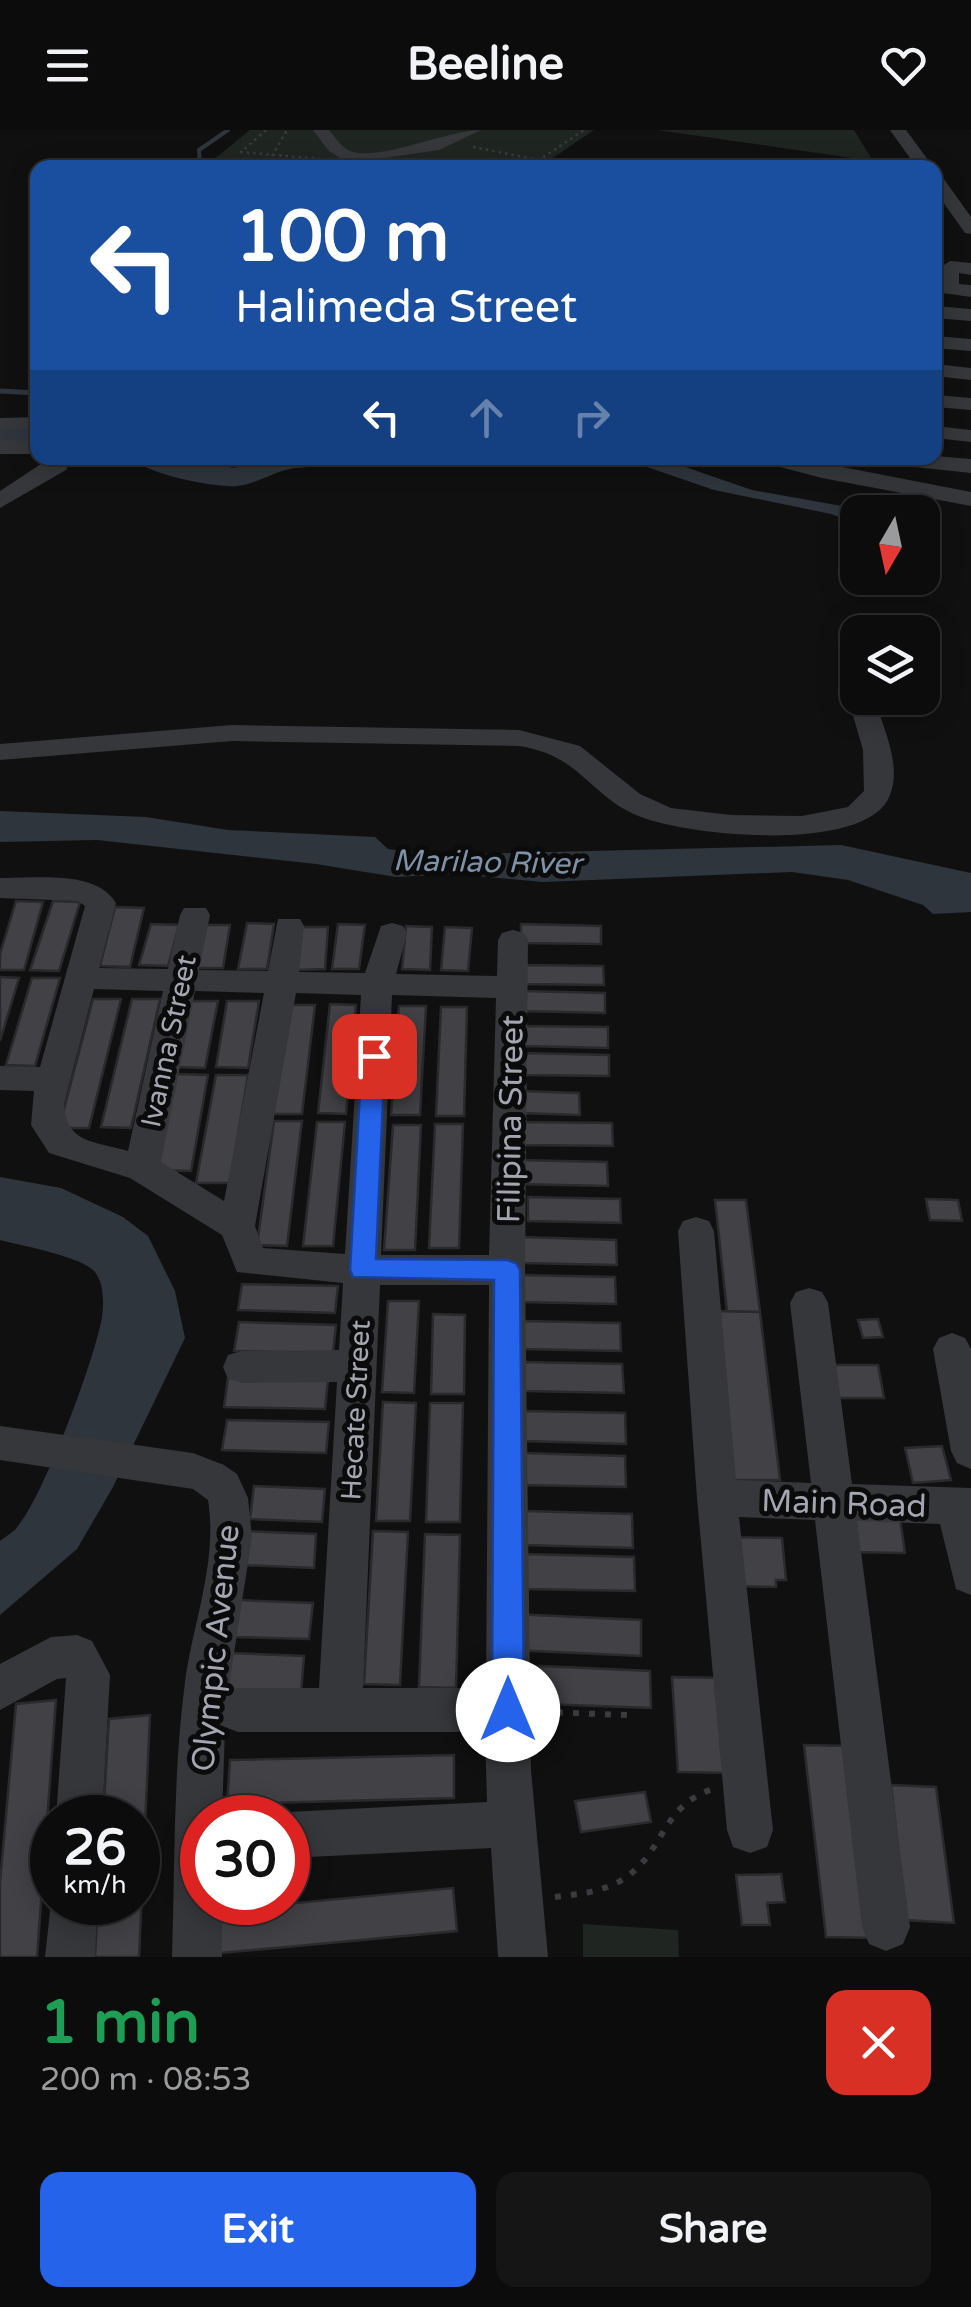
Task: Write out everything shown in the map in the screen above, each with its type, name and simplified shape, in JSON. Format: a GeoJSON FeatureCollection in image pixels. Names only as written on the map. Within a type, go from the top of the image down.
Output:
{"type":"FeatureCollection","features":[{"type":"Feature","properties":{"kind":"street"},"geometry":{"type":"LineString","coordinates":[[321,130],[343,160]]}},
{"type":"Feature","properties":{"kind":"street"},"geometry":{"type":"LineString","coordinates":[[359,160],[450,143],[473,130]]}},
{"type":"Feature","properties":{"kind":"street"},"geometry":{"type":"LineString","coordinates":[[898,130],[920,160]]}},
{"type":"Feature","properties":{"kind":"street"},"geometry":{"type":"LineString","coordinates":[[953,204],[971,229]]}},
{"type":"Feature","properties":{"kind":"street"},"geometry":{"type":"LineString","coordinates":[[971,269],[950,267],[950,289],[971,291]]}},
{"type":"Feature","properties":{"kind":"street"},"geometry":{"type":"LineString","coordinates":[[942,313],[971,316]]}},
{"type":"Feature","properties":{"kind":"street"},"geometry":{"type":"LineString","coordinates":[[942,343],[971,345]]}},
{"type":"Feature","properties":{"kind":"street"},"geometry":{"type":"LineString","coordinates":[[942,371],[971,374]]}},
{"type":"Feature","properties":{"kind":"street"},"geometry":{"type":"LineString","coordinates":[[942,402],[971,404]]}},
{"type":"Feature","properties":{"kind":"street"},"geometry":{"type":"LineString","coordinates":[[0,424],[30,423]]}},
{"type":"Feature","properties":{"kind":"street"},"geometry":{"type":"LineString","coordinates":[[942,433],[971,436]]}},
{"type":"Feature","properties":{"kind":"street"},"geometry":{"type":"LineString","coordinates":[[0,446],[30,448]]}},
{"type":"Feature","properties":{"kind":"street"},"geometry":{"type":"LineString","coordinates":[[942,463],[971,466]]}},
{"type":"Feature","properties":{"kind":"street"},"geometry":{"type":"LineString","coordinates":[[0,501],[58,465]]}},
{"type":"Feature","properties":{"kind":"street"},"geometry":{"type":"LineString","coordinates":[[832,465],[971,499]]}},
{"type":"Feature","properties":{"kind":"street"},"geometry":{"type":"LineString","coordinates":[[0,752],[232,733],[519,738],[554,743],[578,756],[645,810],[668,817],[754,824],[832,822],[861,814],[876,800],[879,771],[865,715]]}},
{"type":"Feature","properties":{"kind":"street"},"geometry":{"type":"LineString","coordinates":[[2,893],[84,891],[100,902],[54,1080],[48,1125],[61,1144],[142,1168],[237,1226]]}},
{"type":"Feature","properties":{"kind":"street","name":"Ivanna Street"},"geometry":{"type":"LineString","coordinates":[[142,1168],[195,915]]}},
{"type":"Feature","properties":{"kind":"street"},"geometry":{"type":"LineString","coordinates":[[289,926],[237,1226],[250,1262],[362,1270],[507,1270]]}},
{"type":"Feature","properties":{"kind":"street","name":"Hecate Street"},"geometry":{"type":"LineString","coordinates":[[340,1709],[377,985],[392,933]]}},
{"type":"Feature","properties":{"kind":"street","name":"Filipina Street"},"geometry":{"type":"LineString","coordinates":[[514,940],[507,1270],[508,1710],[511,1824],[523,1957]]}},
{"type":"Feature","properties":{"kind":"street"},"geometry":{"type":"LineString","coordinates":[[82,978],[512,987]]}},
{"type":"Feature","properties":{"kind":"street"},"geometry":{"type":"LineString","coordinates":[[0,1078],[54,1080]]}},
{"type":"Feature","properties":{"kind":"street"},"geometry":{"type":"LineString","coordinates":[[696,1231],[717,1498],[750,1830]]}},
{"type":"Feature","properties":{"kind":"street"},"geometry":{"type":"LineString","coordinates":[[809,1303],[886,1927]]}},
{"type":"Feature","properties":{"kind":"street"},"geometry":{"type":"LineString","coordinates":[[952,1349],[971,1451]]}},
{"type":"Feature","properties":{"kind":"street"},"geometry":{"type":"LineString","coordinates":[[242,1366],[358,1366]]}},
{"type":"Feature","properties":{"kind":"street","name":"Olympic Avenue"},"geometry":{"type":"LineString","coordinates":[[11,1445],[194,1470],[221,1484],[231,1515],[207,1679],[203,1795]]}},
{"type":"Feature","properties":{"kind":"street","name":"Main Road"},"geometry":{"type":"LineString","coordinates":[[717,1498],[964,1507]]}},
{"type":"Feature","properties":{"kind":"street"},"geometry":{"type":"LineString","coordinates":[[964,1507],[971,1575]]}},
{"type":"Feature","properties":{"kind":"street"},"geometry":{"type":"LineString","coordinates":[[0,1688],[51,1658],[77,1656],[88,1674],[80,1795]]}},
{"type":"Feature","properties":{"kind":"street"},"geometry":{"type":"LineString","coordinates":[[238,1710],[508,1710]]}},
{"type":"Feature","properties":{"kind":"street"},"geometry":{"type":"LineString","coordinates":[[310,1834],[511,1824]]}},
{"type":"Feature","properties":{"kind":"street"},"geometry":{"type":"LineString","coordinates":[[70,1957],[72,1925]]}},
{"type":"Feature","properties":{"kind":"street","name":"Olympic Avenue"},"geometry":{"type":"LineString","coordinates":[[197,1957],[198,1925]]}},
{"type":"Feature","properties":{"kind":"path"},"geometry":{"type":"LineString","coordinates":[[266,130],[242,147],[241,152],[322,160]]}},
{"type":"Feature","properties":{"kind":"path"},"geometry":{"type":"LineString","coordinates":[[272,156],[288,130]]}},
{"type":"Feature","properties":{"kind":"path"},"geometry":{"type":"LineString","coordinates":[[450,143],[539,160],[584,130]]}},
{"type":"Feature","properties":{"kind":"path"},"geometry":{"type":"LineString","coordinates":[[243,160],[249,154]]}},
{"type":"Feature","properties":{"kind":"path"},"geometry":{"type":"LineString","coordinates":[[508,1710],[628,1715]]}},
{"type":"Feature","properties":{"kind":"path"},"geometry":{"type":"LineString","coordinates":[[517,1902],[611,1886],[640,1864],[672,1812],[684,1800],[704,1791],[746,1786]]}},
{"type":"Feature","properties":{"kind":"shaded area"},"geometry":{"type":"Polygon","coordinates":[[[250,130],[594,130],[550,160],[213,160],[250,130]]]}},
{"type":"Feature","properties":{"kind":"shaded area"},"geometry":{"type":"Polygon","coordinates":[[[657,130],[854,130],[872,160],[657,130]]]}},
{"type":"Feature","properties":{"kind":"shaded area"},"geometry":{"type":"Polygon","coordinates":[[[583,1924],[678,1930],[679,1957],[583,1957],[583,1924]]]}},
{"type":"Feature","properties":{"kind":"water"},"geometry":{"type":"Polygon","coordinates":[[[633,465],[680,465],[752,490],[840,506],[840,517],[831,514],[714,490],[633,465]]]}},
{"type":"Feature","properties":{"kind":"water","name":"Marilao River"},"geometry":{"type":"Polygon","coordinates":[[[0,811],[146,817],[228,830],[375,837],[388,849],[429,855],[841,845],[971,873],[971,912],[933,914],[923,905],[848,880],[792,872],[543,882],[455,874],[396,877],[316,864],[97,840],[0,842],[0,811]]]}},
{"type":"Feature","properties":{"kind":"water"},"geometry":{"type":"Polygon","coordinates":[[[0,1177],[61,1188],[123,1217],[148,1236],[175,1291],[185,1338],[113,1487],[77,1549],[0,1615],[0,1541],[29,1510],[54,1457],[90,1363],[103,1300],[98,1277],[88,1266],[65,1256],[0,1240],[0,1177]]]}},
{"type":"Feature","properties":{"kind":"building"},"geometry":{"type":"Polygon","coordinates":[[[16,901],[43,902],[24,970],[0,970],[0,954],[16,901]]]}},
{"type":"Feature","properties":{"kind":"building"},"geometry":{"type":"Polygon","coordinates":[[[53,901],[80,902],[59,971],[30,970],[53,901]]]}},
{"type":"Feature","properties":{"kind":"building"},"geometry":{"type":"Polygon","coordinates":[[[115,907],[144,908],[130,967],[100,966],[115,907]]]}},
{"type":"Feature","properties":{"kind":"building"},"geometry":{"type":"Polygon","coordinates":[[[247,923],[274,924],[267,969],[238,969],[247,923]]]}},
{"type":"Feature","properties":{"kind":"building"},"geometry":{"type":"Polygon","coordinates":[[[151,924],[179,925],[168,966],[139,965],[151,924]]]}},
{"type":"Feature","properties":{"kind":"building"},"geometry":{"type":"Polygon","coordinates":[[[338,924],[365,925],[359,969],[332,969],[338,924]]]}},
{"type":"Feature","properties":{"kind":"building"},"geometry":{"type":"Polygon","coordinates":[[[521,924],[601,926],[601,944],[521,943],[521,924]]]}},
{"type":"Feature","properties":{"kind":"building"},"geometry":{"type":"Polygon","coordinates":[[[204,925],[230,925],[223,968],[196,968],[204,925]]]}},
{"type":"Feature","properties":{"kind":"building"},"geometry":{"type":"Polygon","coordinates":[[[406,926],[432,927],[430,970],[402,969],[406,926]]]}},
{"type":"Feature","properties":{"kind":"building"},"geometry":{"type":"Polygon","coordinates":[[[300,927],[328,927],[325,969],[296,970],[300,927]]]}},
{"type":"Feature","properties":{"kind":"building"},"geometry":{"type":"Polygon","coordinates":[[[445,927],[472,928],[468,971],[441,970],[445,927]]]}},
{"type":"Feature","properties":{"kind":"building"},"geometry":{"type":"Polygon","coordinates":[[[522,965],[603,966],[604,985],[522,984],[522,965]]]}},
{"type":"Feature","properties":{"kind":"building"},"geometry":{"type":"Polygon","coordinates":[[[0,977],[19,978],[0,1041],[0,977]]]}},
{"type":"Feature","properties":{"kind":"building"},"geometry":{"type":"Polygon","coordinates":[[[32,978],[60,978],[35,1066],[6,1065],[32,978]]]}},
{"type":"Feature","properties":{"kind":"building"},"geometry":{"type":"Polygon","coordinates":[[[523,991],[605,993],[605,1013],[522,1011],[523,991]]]}},
{"type":"Feature","properties":{"kind":"building"},"geometry":{"type":"Polygon","coordinates":[[[93,999],[121,999],[89,1128],[59,1128],[93,999]]]}},
{"type":"Feature","properties":{"kind":"building"},"geometry":{"type":"Polygon","coordinates":[[[132,999],[160,999],[131,1128],[101,1127],[132,999]]]}},
{"type":"Feature","properties":{"kind":"building"},"geometry":{"type":"Polygon","coordinates":[[[187,1001],[218,1001],[205,1068],[173,1067],[187,1001]]]}},
{"type":"Feature","properties":{"kind":"building"},"geometry":{"type":"Polygon","coordinates":[[[227,1001],[259,1001],[248,1068],[216,1067],[227,1001]]]}},
{"type":"Feature","properties":{"kind":"building"},"geometry":{"type":"Polygon","coordinates":[[[330,1004],[356,1005],[346,1114],[318,1113],[330,1004]]]}},
{"type":"Feature","properties":{"kind":"building"},"geometry":{"type":"Polygon","coordinates":[[[288,1005],[315,1005],[302,1114],[273,1114],[288,1005]]]}},
{"type":"Feature","properties":{"kind":"building"},"geometry":{"type":"Polygon","coordinates":[[[399,1006],[426,1006],[420,1115],[391,1115],[399,1006]]]}},
{"type":"Feature","properties":{"kind":"building"},"geometry":{"type":"Polygon","coordinates":[[[441,1007],[467,1007],[464,1116],[436,1116],[441,1007]]]}},
{"type":"Feature","properties":{"kind":"building"},"geometry":{"type":"Polygon","coordinates":[[[524,1026],[608,1027],[608,1048],[523,1046],[524,1026]]]}},
{"type":"Feature","properties":{"kind":"building"},"geometry":{"type":"Polygon","coordinates":[[[524,1053],[609,1055],[609,1076],[523,1075],[524,1053]]]}},
{"type":"Feature","properties":{"kind":"building"},"geometry":{"type":"Polygon","coordinates":[[[177,1074],[208,1075],[191,1171],[157,1170],[177,1074]]]}},
{"type":"Feature","properties":{"kind":"building"},"geometry":{"type":"Polygon","coordinates":[[[216,1075],[248,1075],[230,1183],[196,1183],[216,1075]]]}},
{"type":"Feature","properties":{"kind":"building"},"geometry":{"type":"Polygon","coordinates":[[[520,1091],[579,1093],[580,1115],[520,1113],[520,1091]]]}},
{"type":"Feature","properties":{"kind":"building"},"geometry":{"type":"Polygon","coordinates":[[[274,1121],[302,1121],[287,1246],[257,1245],[274,1121]]]}},
{"type":"Feature","properties":{"kind":"building"},"geometry":{"type":"Polygon","coordinates":[[[317,1122],[345,1122],[333,1246],[303,1246],[317,1122]]]}},
{"type":"Feature","properties":{"kind":"building"},"geometry":{"type":"Polygon","coordinates":[[[524,1122],[612,1123],[613,1146],[524,1145],[524,1122]]]}},
{"type":"Feature","properties":{"kind":"building"},"geometry":{"type":"Polygon","coordinates":[[[435,1124],[463,1124],[459,1248],[429,1248],[435,1124]]]}},
{"type":"Feature","properties":{"kind":"building"},"geometry":{"type":"Polygon","coordinates":[[[393,1125],[421,1125],[415,1250],[384,1250],[393,1125]]]}},
{"type":"Feature","properties":{"kind":"building"},"geometry":{"type":"Polygon","coordinates":[[[517,1160],[607,1162],[608,1186],[517,1184],[517,1160]]]}},
{"type":"Feature","properties":{"kind":"building"},"geometry":{"type":"Polygon","coordinates":[[[528,1197],[620,1199],[621,1223],[528,1221],[528,1197]]]}},
{"type":"Feature","properties":{"kind":"building"},"geometry":{"type":"Polygon","coordinates":[[[926,1199],[958,1200],[962,1221],[930,1220],[926,1199]]]}},
{"type":"Feature","properties":{"kind":"building"},"geometry":{"type":"Polygon","coordinates":[[[715,1200],[746,1200],[760,1312],[727,1311],[715,1200]]]}},
{"type":"Feature","properties":{"kind":"building"},"geometry":{"type":"Polygon","coordinates":[[[522,1237],[616,1240],[617,1265],[522,1263],[522,1237]]]}},
{"type":"Feature","properties":{"kind":"building"},"geometry":{"type":"Polygon","coordinates":[[[520,1275],[615,1277],[616,1304],[519,1302],[520,1275]]]}},
{"type":"Feature","properties":{"kind":"building"},"geometry":{"type":"Polygon","coordinates":[[[242,1284],[338,1286],[335,1313],[238,1310],[242,1284]]]}},
{"type":"Feature","properties":{"kind":"building"},"geometry":{"type":"Polygon","coordinates":[[[388,1301],[419,1301],[414,1393],[382,1392],[388,1301]]]}},
{"type":"Feature","properties":{"kind":"building"},"geometry":{"type":"Polygon","coordinates":[[[711,1311],[760,1312],[780,1480],[727,1480],[711,1311]]]}},
{"type":"Feature","properties":{"kind":"building"},"geometry":{"type":"Polygon","coordinates":[[[433,1314],[465,1315],[464,1394],[431,1394],[433,1314]]]}},
{"type":"Feature","properties":{"kind":"building"},"geometry":{"type":"Polygon","coordinates":[[[878,1319],[883,1337],[863,1338],[858,1320],[878,1319]]]}},
{"type":"Feature","properties":{"kind":"building"},"geometry":{"type":"Polygon","coordinates":[[[522,1321],[620,1323],[621,1351],[522,1349],[522,1321]]]}},
{"type":"Feature","properties":{"kind":"building"},"geometry":{"type":"Polygon","coordinates":[[[239,1322],[336,1325],[333,1353],[234,1351],[239,1322]]]}},
{"type":"Feature","properties":{"kind":"building"},"geometry":{"type":"Polygon","coordinates":[[[523,1362],[622,1364],[624,1393],[523,1391],[523,1362]]]}},
{"type":"Feature","properties":{"kind":"building"},"geometry":{"type":"Polygon","coordinates":[[[831,1365],[878,1365],[884,1398],[836,1398],[831,1365]]]}},
{"type":"Feature","properties":{"kind":"building"},"geometry":{"type":"Polygon","coordinates":[[[228,1378],[328,1380],[325,1409],[224,1407],[228,1378]]]}},
{"type":"Feature","properties":{"kind":"building"},"geometry":{"type":"Polygon","coordinates":[[[383,1402],[416,1403],[410,1521],[376,1521],[383,1402]]]}},
{"type":"Feature","properties":{"kind":"building"},"geometry":{"type":"Polygon","coordinates":[[[430,1403],[463,1403],[460,1522],[426,1522],[430,1403]]]}},
{"type":"Feature","properties":{"kind":"building"},"geometry":{"type":"Polygon","coordinates":[[[523,1411],[625,1413],[626,1444],[523,1441],[523,1411]]]}},
{"type":"Feature","properties":{"kind":"building"},"geometry":{"type":"Polygon","coordinates":[[[227,1420],[329,1422],[326,1453],[222,1450],[227,1420]]]}},
{"type":"Feature","properties":{"kind":"building"},"geometry":{"type":"Polygon","coordinates":[[[942,1446],[951,1480],[913,1483],[905,1448],[942,1446]]]}},
{"type":"Feature","properties":{"kind":"building"},"geometry":{"type":"Polygon","coordinates":[[[521,1453],[625,1456],[626,1487],[520,1485],[521,1453]]]}},
{"type":"Feature","properties":{"kind":"building"},"geometry":{"type":"Polygon","coordinates":[[[254,1486],[325,1489],[322,1522],[250,1519],[254,1486]]]}},
{"type":"Feature","properties":{"kind":"building"},"geometry":{"type":"Polygon","coordinates":[[[842,1509],[899,1511],[905,1553],[847,1552],[842,1509]]]}},
{"type":"Feature","properties":{"kind":"building"},"geometry":{"type":"Polygon","coordinates":[[[525,1511],[632,1514],[633,1548],[524,1545],[525,1511]]]}},
{"type":"Feature","properties":{"kind":"building"},"geometry":{"type":"Polygon","coordinates":[[[244,1531],[316,1534],[314,1568],[240,1565],[244,1531]]]}},
{"type":"Feature","properties":{"kind":"building"},"geometry":{"type":"Polygon","coordinates":[[[373,1531],[408,1532],[400,1685],[364,1684],[373,1531]]]}},
{"type":"Feature","properties":{"kind":"building"},"geometry":{"type":"Polygon","coordinates":[[[425,1534],[460,1535],[456,1688],[419,1687],[425,1534]]]}},
{"type":"Feature","properties":{"kind":"building"},"geometry":{"type":"Polygon","coordinates":[[[729,1537],[782,1538],[786,1580],[776,1580],[776,1587],[733,1586],[729,1537]]]}},
{"type":"Feature","properties":{"kind":"building"},"geometry":{"type":"Polygon","coordinates":[[[525,1554],[634,1557],[635,1591],[525,1589],[525,1554]]]}},
{"type":"Feature","properties":{"kind":"building"},"geometry":{"type":"Polygon","coordinates":[[[238,1600],[313,1603],[309,1639],[234,1637],[238,1600]]]}},
{"type":"Feature","properties":{"kind":"building"},"geometry":{"type":"Polygon","coordinates":[[[513,1614],[641,1620],[641,1656],[512,1650],[513,1614]]]}},
{"type":"Feature","properties":{"kind":"building"},"geometry":{"type":"Polygon","coordinates":[[[229,1653],[304,1656],[301,1694],[223,1691],[229,1653]]]}},
{"type":"Feature","properties":{"kind":"building"},"geometry":{"type":"Polygon","coordinates":[[[519,1665],[650,1671],[651,1708],[518,1703],[519,1665]]]}},
{"type":"Feature","properties":{"kind":"building"},"geometry":{"type":"Polygon","coordinates":[[[672,1677],[728,1678],[737,1773],[678,1772],[672,1677]]]}},
{"type":"Feature","properties":{"kind":"building"},"geometry":{"type":"Polygon","coordinates":[[[56,1700],[49,1795],[30,1795],[30,1925],[39,1925],[37,1957],[0,1957],[0,1882],[16,1704],[56,1700]]]}},
{"type":"Feature","properties":{"kind":"building"},"geometry":{"type":"Polygon","coordinates":[[[150,1715],[146,1795],[104,1795],[109,1719],[150,1715]]]}},
{"type":"Feature","properties":{"kind":"building"},"geometry":{"type":"Polygon","coordinates":[[[804,1745],[849,1746],[875,1938],[826,1937],[804,1745]]]}},
{"type":"Feature","properties":{"kind":"building"},"geometry":{"type":"Polygon","coordinates":[[[454,1755],[454,1798],[310,1802],[310,1795],[228,1795],[230,1760],[454,1755]]]}},
{"type":"Feature","properties":{"kind":"building"},"geometry":{"type":"Polygon","coordinates":[[[891,1785],[936,1787],[954,1923],[906,1920],[891,1785]]]}},
{"type":"Feature","properties":{"kind":"building"},"geometry":{"type":"Polygon","coordinates":[[[645,1792],[651,1822],[581,1832],[575,1801],[645,1792]]]}},
{"type":"Feature","properties":{"kind":"building"},"geometry":{"type":"Polygon","coordinates":[[[781,1874],[785,1902],[767,1903],[770,1925],[742,1925],[736,1875],[781,1874]]]}},
{"type":"Feature","properties":{"kind":"building"},"geometry":{"type":"Polygon","coordinates":[[[453,1888],[457,1931],[210,1954],[211,1925],[310,1925],[310,1902],[453,1888]]]}},
{"type":"Feature","properties":{"kind":"building"},"geometry":{"type":"Polygon","coordinates":[[[97,1925],[140,1925],[139,1957],[95,1957],[97,1925]]]}},
{"type":"Feature","properties":{"kind":"waterway"},"geometry":{"type":"LineString","coordinates":[[200,160],[199,150],[228,130]]}},
{"type":"Feature","properties":{"kind":"waterway"},"geometry":{"type":"LineString","coordinates":[[0,391],[30,393]]}},
{"type":"Feature","properties":{"kind":"waterway"},"geometry":{"type":"LineString","coordinates":[[0,436],[30,434]]}},
{"type":"Feature","properties":{"kind":"waterway"},"geometry":{"type":"LineString","coordinates":[[170,465],[234,477],[270,465]]}},
{"type":"Feature","properties":{"kind":"route"},"geometry":{"type":"LineString","coordinates":[[374,1056],[362,1270],[507,1270],[508,1710]]}}]}
